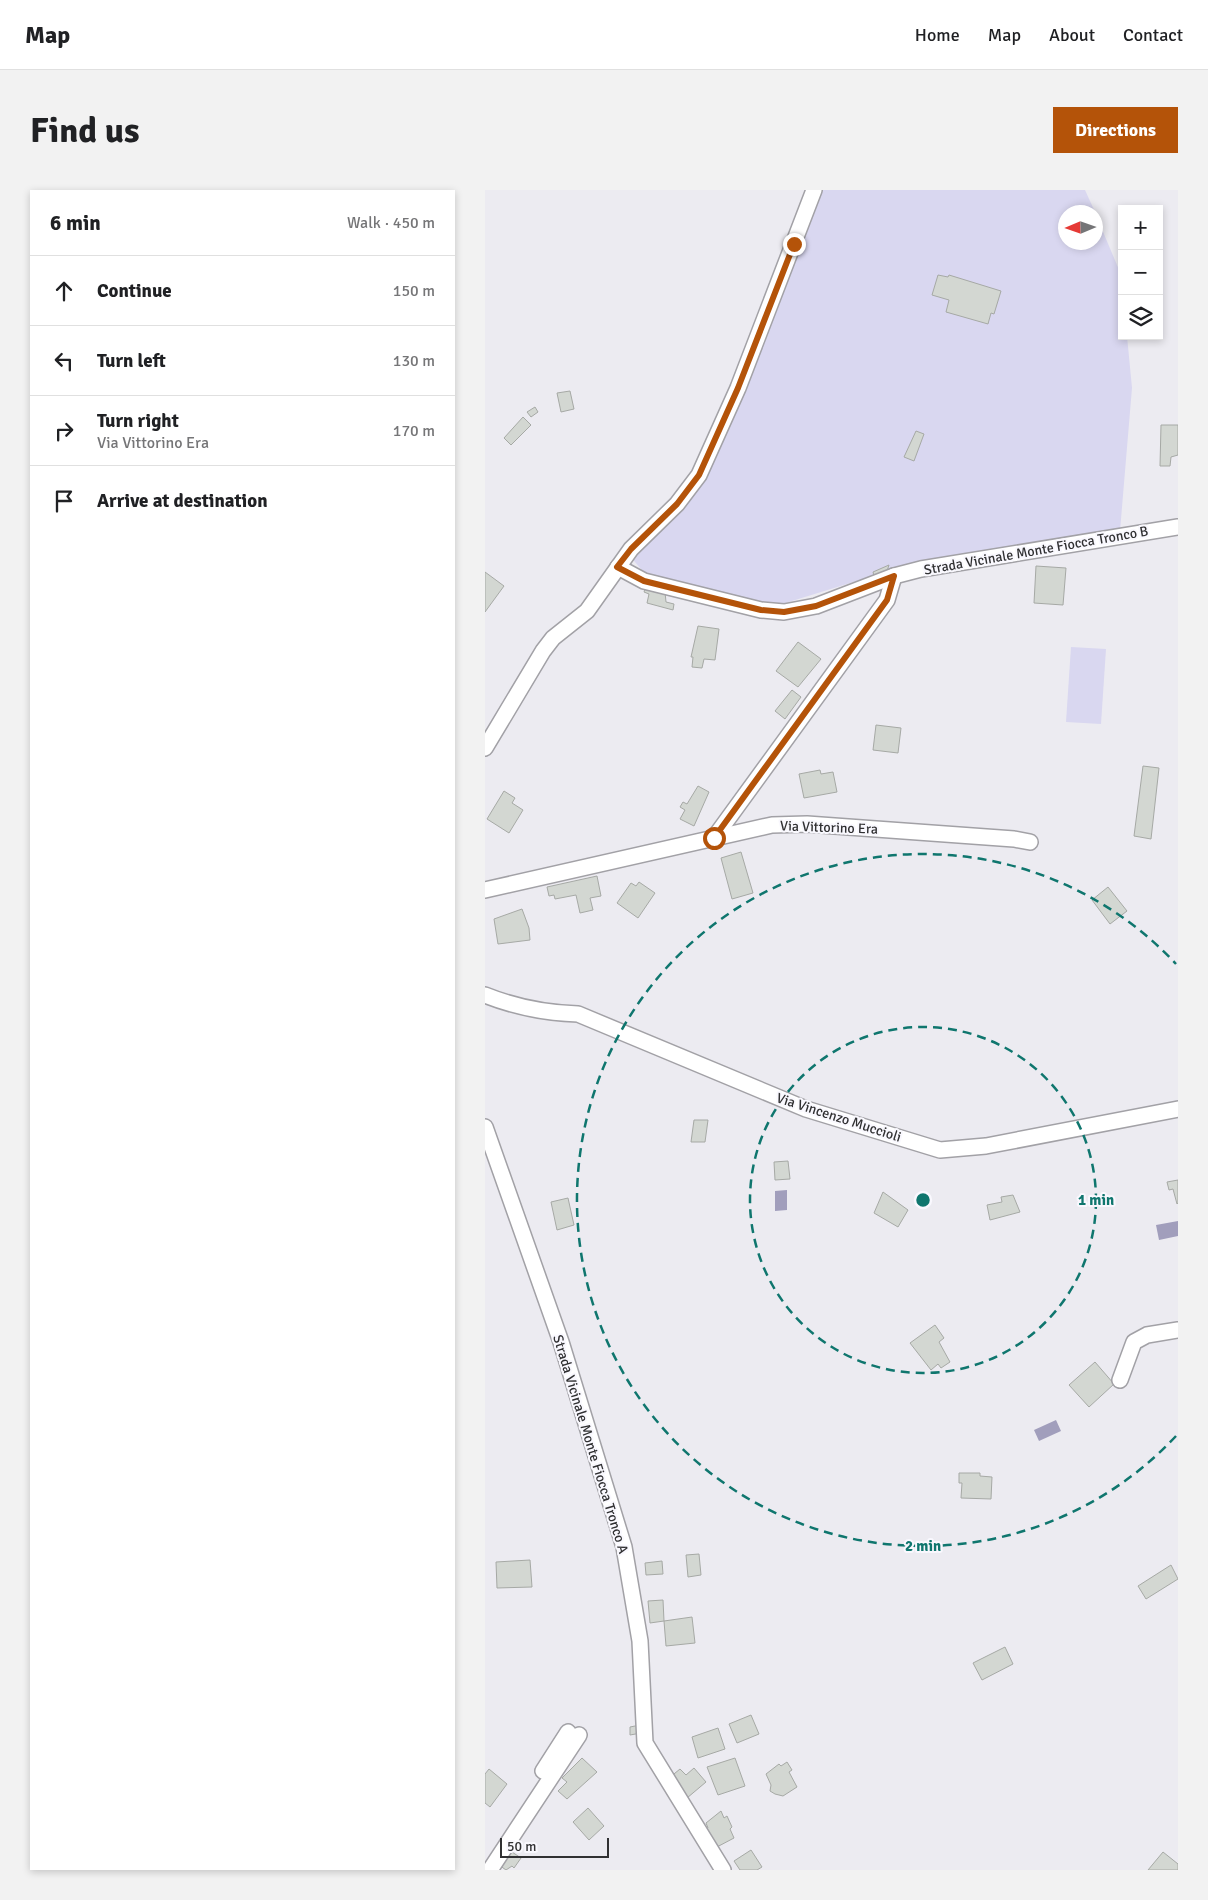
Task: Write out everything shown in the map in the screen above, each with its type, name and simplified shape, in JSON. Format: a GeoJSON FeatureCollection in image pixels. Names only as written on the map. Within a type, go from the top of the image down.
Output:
{"type":"FeatureCollection","features":[{"type":"Feature","properties":{"kind":"street"},"geometry":{"type":"LineString","coordinates":[[485,748],[543,651],[553,638],[587,611],[631,549],[677,504],[699,475],[741,379],[814,190]]}},
{"type":"Feature","properties":{"kind":"street","name":"Strada Vicinale Monte Fiocca Tronco B"},"geometry":{"type":"LineString","coordinates":[[617,567],[644,581],[761,610],[784,612],[816,606],[894,576],[921,569],[1178,526]]}},
{"type":"Feature","properties":{"kind":"street"},"geometry":{"type":"LineString","coordinates":[[714,838],[887,600],[894,576]]}},
{"type":"Feature","properties":{"kind":"street","name":"Via Vittorino Era"},"geometry":{"type":"LineString","coordinates":[[485,890],[772,826],[807,824],[1014,839],[1030,842]]}},
{"type":"Feature","properties":{"kind":"street","name":"Via Vincenzo Muccioli"},"geometry":{"type":"LineString","coordinates":[[485,995],[510,1005],[555,1013],[578,1014],[806,1109],[940,1150],[987,1146],[1178,1109]]}},
{"type":"Feature","properties":{"kind":"street","name":"Strada Vicinale Monte Fiocca Tronco A"},"geometry":{"type":"LineString","coordinates":[[485,1127],[561,1342],[624,1547],[640,1641],[645,1742],[723,1870]]}},
{"type":"Feature","properties":{"kind":"street"},"geometry":{"type":"LineString","coordinates":[[1120,1380],[1134,1342],[1147,1335],[1178,1330]]}},
{"type":"Feature","properties":{"kind":"street"},"geometry":{"type":"LineString","coordinates":[[485,1859],[574,1733],[490,1870]]}},
{"type":"Feature","properties":{"kind":"shaded area"},"geometry":{"type":"Polygon","coordinates":[[[816,190],[1085,190],[1092,205],[1058,205],[1058,250],[1103,250],[1103,232],[1118,267],[1118,340],[1127,340],[1132,388],[1120,531],[1020,544],[902,567],[779,605],[650,580],[630,556],[702,470],[816,190]]]}},
{"type":"Feature","properties":{"kind":"shaded area"},"geometry":{"type":"Polygon","coordinates":[[[1071,647],[1106,649],[1101,724],[1066,722],[1071,647]]]}},
{"type":"Feature","properties":{"kind":"shaded area"},"geometry":{"type":"Polygon","coordinates":[[[787,1190],[787,1210],[775,1211],[775,1191],[787,1190]]]}},
{"type":"Feature","properties":{"kind":"shaded area"},"geometry":{"type":"Polygon","coordinates":[[[1178,1221],[1178,1236],[1159,1240],[1156,1225],[1178,1221]]]}},
{"type":"Feature","properties":{"kind":"shaded area"},"geometry":{"type":"Polygon","coordinates":[[[1056,1420],[1061,1431],[1039,1441],[1034,1430],[1056,1420]]]}},
{"type":"Feature","properties":{"kind":"building"},"geometry":{"type":"Polygon","coordinates":[[[938,275],[948,277],[949,275],[1001,291],[994,314],[991,313],[988,324],[946,312],[949,300],[932,295],[938,275]]]}},
{"type":"Feature","properties":{"kind":"building"},"geometry":{"type":"Polygon","coordinates":[[[570,391],[574,409],[561,412],[557,393],[570,391]]]}},
{"type":"Feature","properties":{"kind":"building"},"geometry":{"type":"Polygon","coordinates":[[[535,407],[538,412],[531,417],[527,412],[535,407]]]}},
{"type":"Feature","properties":{"kind":"building"},"geometry":{"type":"Polygon","coordinates":[[[523,417],[531,425],[511,445],[504,438],[523,417]]]}},
{"type":"Feature","properties":{"kind":"building"},"geometry":{"type":"Polygon","coordinates":[[[1161,425],[1178,425],[1178,455],[1171,457],[1170,466],[1160,466],[1161,425]]]}},
{"type":"Feature","properties":{"kind":"building"},"geometry":{"type":"Polygon","coordinates":[[[916,431],[924,434],[914,461],[904,457],[916,431]]]}},
{"type":"Feature","properties":{"kind":"building"},"geometry":{"type":"Polygon","coordinates":[[[889,565],[887,571],[874,576],[873,572],[889,565]]]}},
{"type":"Feature","properties":{"kind":"building"},"geometry":{"type":"Polygon","coordinates":[[[1036,566],[1066,568],[1063,605],[1034,603],[1036,566]]]}},
{"type":"Feature","properties":{"kind":"building"},"geometry":{"type":"Polygon","coordinates":[[[485,572],[504,586],[485,612],[485,572]]]}},
{"type":"Feature","properties":{"kind":"building"},"geometry":{"type":"Polygon","coordinates":[[[646,587],[665,592],[666,602],[674,604],[673,610],[647,603],[649,594],[644,592],[646,587]]]}},
{"type":"Feature","properties":{"kind":"building"},"geometry":{"type":"Polygon","coordinates":[[[698,626],[719,629],[715,660],[704,659],[702,668],[692,667],[693,657],[691,657],[698,626]]]}},
{"type":"Feature","properties":{"kind":"building"},"geometry":{"type":"Polygon","coordinates":[[[798,642],[821,659],[798,687],[776,671],[798,642]]]}},
{"type":"Feature","properties":{"kind":"building"},"geometry":{"type":"Polygon","coordinates":[[[792,690],[801,697],[785,719],[775,711],[792,690]]]}},
{"type":"Feature","properties":{"kind":"building"},"geometry":{"type":"Polygon","coordinates":[[[876,725],[901,728],[898,753],[873,750],[876,725]]]}},
{"type":"Feature","properties":{"kind":"building"},"geometry":{"type":"Polygon","coordinates":[[[1143,766],[1159,768],[1151,839],[1134,836],[1143,766]]]}},
{"type":"Feature","properties":{"kind":"building"},"geometry":{"type":"Polygon","coordinates":[[[820,770],[821,774],[833,772],[837,792],[804,798],[799,774],[820,770]]]}},
{"type":"Feature","properties":{"kind":"building"},"geometry":{"type":"Polygon","coordinates":[[[698,786],[709,792],[694,826],[680,819],[685,810],[680,807],[683,802],[687,804],[698,786]]]}},
{"type":"Feature","properties":{"kind":"building"},"geometry":{"type":"Polygon","coordinates":[[[504,791],[515,798],[512,803],[523,810],[509,833],[487,819],[504,791]]]}},
{"type":"Feature","properties":{"kind":"building"},"geometry":{"type":"Polygon","coordinates":[[[741,852],[753,893],[732,899],[721,858],[741,852]]]}},
{"type":"Feature","properties":{"kind":"building"},"geometry":{"type":"Polygon","coordinates":[[[597,876],[601,896],[590,898],[593,910],[580,913],[576,895],[555,899],[554,895],[549,896],[547,887],[597,876]]]}},
{"type":"Feature","properties":{"kind":"building"},"geometry":{"type":"Polygon","coordinates":[[[639,882],[655,893],[638,918],[617,903],[631,883],[636,886],[639,882]]]}},
{"type":"Feature","properties":{"kind":"building"},"geometry":{"type":"Polygon","coordinates":[[[1108,887],[1127,911],[1110,924],[1092,900],[1108,887]]]}},
{"type":"Feature","properties":{"kind":"building"},"geometry":{"type":"Polygon","coordinates":[[[522,909],[529,928],[530,940],[498,944],[494,919],[522,909]]]}},
{"type":"Feature","properties":{"kind":"building"},"geometry":{"type":"Polygon","coordinates":[[[694,1120],[708,1120],[705,1142],[691,1142],[694,1120]]]}},
{"type":"Feature","properties":{"kind":"building"},"geometry":{"type":"Polygon","coordinates":[[[788,1161],[790,1179],[775,1180],[774,1162],[788,1161]]]}},
{"type":"Feature","properties":{"kind":"building"},"geometry":{"type":"Polygon","coordinates":[[[1178,1180],[1177,1204],[1173,1189],[1169,1190],[1167,1182],[1178,1180]]]}},
{"type":"Feature","properties":{"kind":"building"},"geometry":{"type":"Polygon","coordinates":[[[883,1192],[908,1210],[898,1227],[874,1213],[883,1192]]]}},
{"type":"Feature","properties":{"kind":"building"},"geometry":{"type":"Polygon","coordinates":[[[1013,1195],[1020,1212],[990,1220],[987,1205],[1002,1202],[1001,1197],[1013,1195]]]}},
{"type":"Feature","properties":{"kind":"building"},"geometry":{"type":"Polygon","coordinates":[[[568,1198],[574,1225],[557,1230],[551,1202],[568,1198]]]}},
{"type":"Feature","properties":{"kind":"building"},"geometry":{"type":"Polygon","coordinates":[[[935,1325],[944,1338],[939,1342],[950,1362],[941,1368],[938,1364],[931,1370],[910,1343],[935,1325]]]}},
{"type":"Feature","properties":{"kind":"building"},"geometry":{"type":"Polygon","coordinates":[[[1095,1362],[1114,1384],[1089,1407],[1069,1385],[1095,1362]]]}},
{"type":"Feature","properties":{"kind":"building"},"geometry":{"type":"Polygon","coordinates":[[[959,1473],[980,1473],[980,1476],[992,1477],[991,1499],[961,1498],[962,1483],[959,1483],[959,1473]]]}},
{"type":"Feature","properties":{"kind":"building"},"geometry":{"type":"Polygon","coordinates":[[[699,1554],[701,1575],[688,1577],[686,1555],[699,1554]]]}},
{"type":"Feature","properties":{"kind":"building"},"geometry":{"type":"Polygon","coordinates":[[[530,1560],[532,1587],[497,1588],[496,1562],[530,1560]]]}},
{"type":"Feature","properties":{"kind":"building"},"geometry":{"type":"Polygon","coordinates":[[[662,1561],[663,1574],[646,1575],[645,1563],[662,1561]]]}},
{"type":"Feature","properties":{"kind":"building"},"geometry":{"type":"Polygon","coordinates":[[[1171,1565],[1178,1579],[1146,1599],[1138,1586],[1171,1565]]]}},
{"type":"Feature","properties":{"kind":"building"},"geometry":{"type":"Polygon","coordinates":[[[663,1600],[664,1621],[650,1623],[648,1601],[663,1600]]]}},
{"type":"Feature","properties":{"kind":"building"},"geometry":{"type":"Polygon","coordinates":[[[692,1617],[695,1643],[666,1646],[664,1621],[692,1617]]]}},
{"type":"Feature","properties":{"kind":"building"},"geometry":{"type":"Polygon","coordinates":[[[1005,1647],[1013,1664],[982,1680],[973,1663],[1005,1647]]]}},
{"type":"Feature","properties":{"kind":"building"},"geometry":{"type":"Polygon","coordinates":[[[751,1715],[759,1734],[737,1743],[729,1724],[751,1715]]]}},
{"type":"Feature","properties":{"kind":"building"},"geometry":{"type":"Polygon","coordinates":[[[640,1725],[641,1733],[630,1735],[630,1727],[640,1725]]]}},
{"type":"Feature","properties":{"kind":"building"},"geometry":{"type":"Polygon","coordinates":[[[718,1728],[725,1749],[698,1758],[692,1737],[718,1728]]]}},
{"type":"Feature","properties":{"kind":"building"},"geometry":{"type":"Polygon","coordinates":[[[582,1758],[597,1772],[567,1799],[558,1791],[567,1782],[562,1778],[582,1758]]]}},
{"type":"Feature","properties":{"kind":"building"},"geometry":{"type":"Polygon","coordinates":[[[735,1758],[745,1786],[718,1795],[707,1767],[735,1758]]]}},
{"type":"Feature","properties":{"kind":"building"},"geometry":{"type":"Polygon","coordinates":[[[787,1762],[792,1770],[789,1772],[797,1787],[783,1796],[770,1791],[771,1785],[766,1774],[779,1764],[781,1766],[787,1762]]]}},
{"type":"Feature","properties":{"kind":"building"},"geometry":{"type":"Polygon","coordinates":[[[694,1768],[706,1782],[687,1798],[669,1778],[680,1769],[686,1775],[694,1768]]]}},
{"type":"Feature","properties":{"kind":"building"},"geometry":{"type":"Polygon","coordinates":[[[489,1769],[507,1784],[490,1807],[485,1803],[485,1774],[489,1769]]]}},
{"type":"Feature","properties":{"kind":"building"},"geometry":{"type":"Polygon","coordinates":[[[588,1808],[604,1826],[589,1840],[573,1822],[588,1808]]]}},
{"type":"Feature","properties":{"kind":"building"},"geometry":{"type":"Polygon","coordinates":[[[721,1811],[724,1818],[727,1816],[734,1838],[715,1848],[705,1830],[708,1828],[706,1823],[721,1811]]]}},
{"type":"Feature","properties":{"kind":"building"},"geometry":{"type":"Polygon","coordinates":[[[509,1850],[521,1858],[514,1868],[512,1866],[506,1870],[499,1865],[509,1850]]]}},
{"type":"Feature","properties":{"kind":"building"},"geometry":{"type":"Polygon","coordinates":[[[751,1850],[762,1867],[757,1870],[740,1870],[734,1861],[751,1850]]]}},
{"type":"Feature","properties":{"kind":"building"},"geometry":{"type":"Polygon","coordinates":[[[1163,1852],[1178,1864],[1178,1870],[1148,1870],[1163,1852]]]}},
{"type":"Feature","properties":{"kind":"route"},"geometry":{"type":"LineString","coordinates":[[714,838],[887,600],[894,576],[816,606],[799,611],[784,612],[761,610],[644,581],[617,567],[631,549],[677,504],[699,475],[738,388],[794,244]]}}]}
